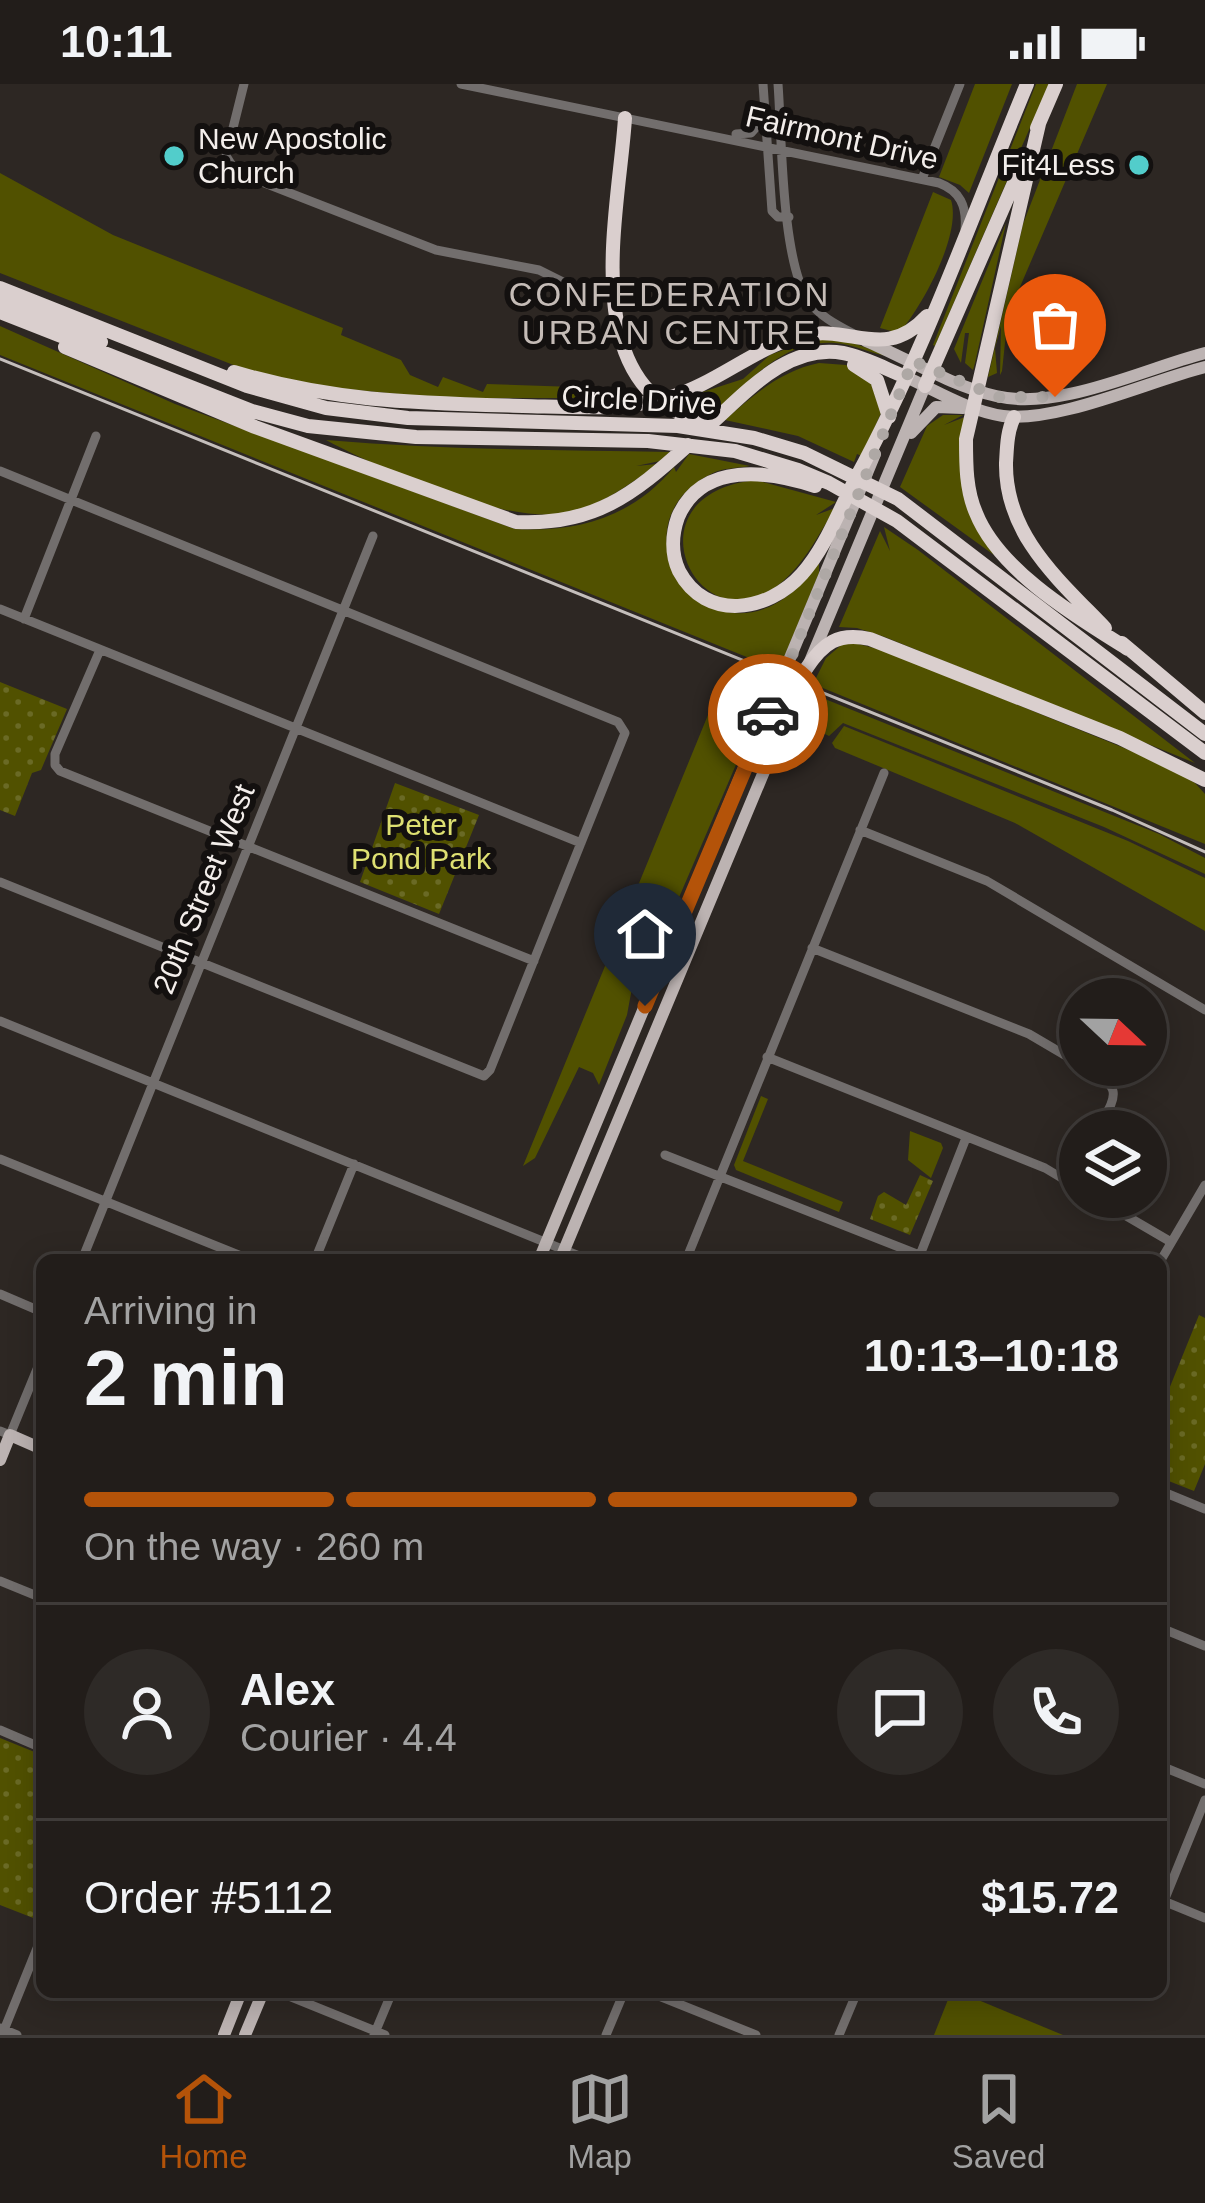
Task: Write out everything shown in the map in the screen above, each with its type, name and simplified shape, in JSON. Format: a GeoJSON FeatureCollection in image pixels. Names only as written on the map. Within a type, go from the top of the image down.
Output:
{"type":"FeatureCollection","features":[{"type":"Feature","properties":{"kind":"highway"},"geometry":{"type":"LineString","coordinates":[[828,487],[765,473],[740,474],[710,484],[687,502],[676,523],[674,553],[681,574],[703,597],[723,605],[748,606],[784,590],[813,558],[887,423],[1027,84]]}},
{"type":"Feature","properties":{"kind":"highway"},"geometry":{"type":"LineString","coordinates":[[925,386],[1056,84]]}},
{"type":"Feature","properties":{"kind":"highway"},"geometry":{"type":"LineString","coordinates":[[626,118],[612,304],[624,348],[647,387],[694,424]]}},
{"type":"Feature","properties":{"kind":"highway"},"geometry":{"type":"LineString","coordinates":[[1039,124],[970,423],[967,480],[976,514],[1019,572],[1128,649],[1205,713]]}},
{"type":"Feature","properties":{"kind":"highway","name":"Circle Drive"},"geometry":{"type":"LineString","coordinates":[[0,288],[273,395],[367,415],[694,424],[754,438],[844,471],[898,499],[1205,734]]}},
{"type":"Feature","properties":{"kind":"highway"},"geometry":{"type":"LineString","coordinates":[[0,301],[242,407]]}},
{"type":"Feature","properties":{"kind":"highway"},"geometry":{"type":"LineString","coordinates":[[211,369],[369,401],[603,407],[650,402],[694,389],[799,336],[832,333],[890,341],[905,336],[935,307]]}},
{"type":"Feature","properties":{"kind":"highway"},"geometry":{"type":"LineString","coordinates":[[0,315],[142,382],[255,427],[500,518],[544,523],[588,515],[627,495],[790,360],[822,352],[853,356],[906,377]]}},
{"type":"Feature","properties":{"kind":"highway","name":"Circle Drive"},"geometry":{"type":"LineString","coordinates":[[0,315],[242,407],[308,426],[386,435],[674,444],[754,456],[897,521],[1205,753]]}},
{"type":"Feature","properties":{"kind":"highway"},"geometry":{"type":"LineString","coordinates":[[822,352],[872,375],[881,387],[887,423]]}},
{"type":"Feature","properties":{"kind":"highway"},"geometry":{"type":"LineString","coordinates":[[1014,417],[1006,473],[1016,520],[1041,560],[1128,649]]}},
{"type":"Feature","properties":{"kind":"highway"},"geometry":{"type":"LineString","coordinates":[[806,669],[817,652],[836,638],[869,639],[1081,721],[1205,780]]}},
{"type":"Feature","properties":{"kind":"main road"},"geometry":{"type":"LineString","coordinates":[[866,340],[989,394],[1023,399],[1055,397],[1205,353]]}},
{"type":"Feature","properties":{"kind":"main road"},"geometry":{"type":"LineString","coordinates":[[896,454],[919,422],[937,407],[1014,417],[1048,413],[1205,367]]}},
{"type":"Feature","properties":{"kind":"main road"},"geometry":{"type":"LineString","coordinates":[[906,377],[982,412]]}},
{"type":"Feature","properties":{"kind":"main road"},"geometry":{"type":"LineString","coordinates":[[562,1254],[925,386]]}},
{"type":"Feature","properties":{"kind":"main road"},"geometry":{"type":"LineString","coordinates":[[541,1254],[887,423]]}},
{"type":"Feature","properties":{"kind":"main road"},"geometry":{"type":"LineString","coordinates":[[0,1460],[5,1433],[36,1446]]}},
{"type":"Feature","properties":{"kind":"main road"},"geometry":{"type":"LineString","coordinates":[[224,2035],[239,1998]]}},
{"type":"Feature","properties":{"kind":"main road"},"geometry":{"type":"LineString","coordinates":[[245,2035],[260,1998]]}},
{"type":"Feature","properties":{"kind":"street"},"geometry":{"type":"LineString","coordinates":[[244,84],[226,156],[236,172],[436,250],[539,270],[565,283]]}},
{"type":"Feature","properties":{"kind":"street","name":"Fairmont Drive"},"geometry":{"type":"LineString","coordinates":[[461,84],[922,179],[958,194],[965,208],[965,234]]}},
{"type":"Feature","properties":{"kind":"street"},"geometry":{"type":"LineString","coordinates":[[763,84],[772,211],[778,217],[789,217]]}},
{"type":"Feature","properties":{"kind":"street"},"geometry":{"type":"LineString","coordinates":[[716,134],[751,133],[759,124],[763,84]]}},
{"type":"Feature","properties":{"kind":"street"},"geometry":{"type":"LineString","coordinates":[[778,84],[789,217],[805,295],[825,317],[866,340]]}},
{"type":"Feature","properties":{"kind":"street"},"geometry":{"type":"LineString","coordinates":[[922,179],[960,84]]}},
{"type":"Feature","properties":{"kind":"street"},"geometry":{"type":"LineString","coordinates":[[24,619],[96,436]]}},
{"type":"Feature","properties":{"kind":"street"},"geometry":{"type":"LineString","coordinates":[[0,471],[623,727],[625,733],[484,1076],[0,882]]}},
{"type":"Feature","properties":{"kind":"street","name":"20th Street West"},"geometry":{"type":"LineString","coordinates":[[84,1254],[373,536]]}},
{"type":"Feature","properties":{"kind":"street"},"geometry":{"type":"LineString","coordinates":[[0,609],[581,843]]}},
{"type":"Feature","properties":{"kind":"street"},"geometry":{"type":"LineString","coordinates":[[100,650],[55,765],[61,771],[534,962]]}},
{"type":"Feature","properties":{"kind":"street"},"geometry":{"type":"LineString","coordinates":[[688,1254],[884,773]]}},
{"type":"Feature","properties":{"kind":"street"},"geometry":{"type":"LineString","coordinates":[[860,830],[987,881],[1205,1010]]}},
{"type":"Feature","properties":{"kind":"street"},"geometry":{"type":"LineString","coordinates":[[812,948],[1029,1034],[1059,1051]]}},
{"type":"Feature","properties":{"kind":"street"},"geometry":{"type":"LineString","coordinates":[[0,1021],[546,1243],[561,1254]]}},
{"type":"Feature","properties":{"kind":"street"},"geometry":{"type":"LineString","coordinates":[[767,1057],[1059,1176]]}},
{"type":"Feature","properties":{"kind":"street"},"geometry":{"type":"LineString","coordinates":[[921,1254],[966,1138]]}},
{"type":"Feature","properties":{"kind":"street"},"geometry":{"type":"LineString","coordinates":[[665,1155],[909,1254]]}},
{"type":"Feature","properties":{"kind":"street"},"geometry":{"type":"LineString","coordinates":[[0,1159],[236,1254]]}},
{"type":"Feature","properties":{"kind":"street"},"geometry":{"type":"LineString","coordinates":[[317,1254],[354,1164]]}},
{"type":"Feature","properties":{"kind":"street"},"geometry":{"type":"LineString","coordinates":[[1164,1254],[1205,1185]]}},
{"type":"Feature","properties":{"kind":"street"},"geometry":{"type":"LineString","coordinates":[[1130,1218],[1171,1242]]}},
{"type":"Feature","properties":{"kind":"street"},"geometry":{"type":"LineString","coordinates":[[0,1294],[36,1309]]}},
{"type":"Feature","properties":{"kind":"street"},"geometry":{"type":"LineString","coordinates":[[5,1433],[36,1369]]}},
{"type":"Feature","properties":{"kind":"street"},"geometry":{"type":"LineString","coordinates":[[1167,1493],[1205,1509]]}},
{"type":"Feature","properties":{"kind":"street"},"geometry":{"type":"LineString","coordinates":[[0,1580],[36,1595]]}},
{"type":"Feature","properties":{"kind":"street"},"geometry":{"type":"LineString","coordinates":[[1167,1630],[1205,1646]]}},
{"type":"Feature","properties":{"kind":"street"},"geometry":{"type":"LineString","coordinates":[[0,1730],[36,1745]]}},
{"type":"Feature","properties":{"kind":"street"},"geometry":{"type":"LineString","coordinates":[[1167,1768],[1205,1784]]}},
{"type":"Feature","properties":{"kind":"street"},"geometry":{"type":"LineString","coordinates":[[1167,1889],[1205,1801]]}},
{"type":"Feature","properties":{"kind":"street"},"geometry":{"type":"LineString","coordinates":[[1167,1903],[1205,1918]]}},
{"type":"Feature","properties":{"kind":"street"},"geometry":{"type":"LineString","coordinates":[[17,2035],[2,2031],[36,1950]]}},
{"type":"Feature","properties":{"kind":"street"},"geometry":{"type":"LineString","coordinates":[[293,1998],[378,2034],[390,1998]]}},
{"type":"Feature","properties":{"kind":"street"},"geometry":{"type":"LineString","coordinates":[[607,2035],[622,1998]]}},
{"type":"Feature","properties":{"kind":"street"},"geometry":{"type":"LineString","coordinates":[[664,1998],[756,2035]]}},
{"type":"Feature","properties":{"kind":"street"},"geometry":{"type":"LineString","coordinates":[[839,2035],[854,1998]]}},
{"type":"Feature","properties":{"kind":"green space"},"geometry":{"type":"Polygon","coordinates":[[[975,84],[1012,84],[969,193],[939,177],[975,84]]]}},
{"type":"Feature","properties":{"kind":"green space"},"geometry":{"type":"Polygon","coordinates":[[[1036,84],[1049,84],[935,346],[933,345],[1036,84]]]}},
{"type":"Feature","properties":{"kind":"green space"},"geometry":{"type":"Polygon","coordinates":[[[1077,84],[1107,84],[1008,315],[1002,371],[1000,375],[1001,326],[995,348],[997,373],[988,377],[1023,224],[1077,84]]]}},
{"type":"Feature","properties":{"kind":"green space"},"geometry":{"type":"Polygon","coordinates":[[[0,173],[113,235],[343,328],[341,335],[401,360],[410,375],[438,387],[443,377],[483,392],[487,384],[605,388],[635,398],[440,398],[314,386],[241,368],[0,273],[0,173]]]}},
{"type":"Feature","properties":{"kind":"green space"},"geometry":{"type":"Polygon","coordinates":[[[933,192],[951,200],[951,231],[945,250],[899,333],[880,328],[933,192]]]}},
{"type":"Feature","properties":{"kind":"green space"},"geometry":{"type":"Polygon","coordinates":[[[1006,223],[973,370],[965,363],[969,333],[965,333],[961,363],[954,349],[1006,223]]]}},
{"type":"Feature","properties":{"kind":"green space"},"geometry":{"type":"Polygon","coordinates":[[[0,326],[175,404],[515,529],[560,528],[622,510],[674,467],[676,472],[689,454],[750,466],[713,473],[680,498],[667,530],[671,561],[687,589],[714,608],[747,613],[783,599],[819,562],[819,573],[779,670],[0,355],[0,326]]]}},
{"type":"Feature","properties":{"kind":"green space"},"geometry":{"type":"Polygon","coordinates":[[[810,340],[845,340],[889,356],[842,344],[816,344],[768,365],[714,414],[715,407],[687,397],[743,379],[770,355],[810,340]]]}},
{"type":"Feature","properties":{"kind":"green space"},"geometry":{"type":"Polygon","coordinates":[[[819,363],[846,365],[869,377],[881,413],[862,456],[857,454],[854,462],[798,436],[725,420],[780,378],[819,363]]]}},
{"type":"Feature","properties":{"kind":"green space"},"geometry":{"type":"Polygon","coordinates":[[[943,415],[963,415],[944,425],[965,417],[965,489],[994,555],[900,487],[927,426],[943,415]]]}},
{"type":"Feature","properties":{"kind":"green space"},"geometry":{"type":"Polygon","coordinates":[[[326,440],[670,452],[660,461],[636,466],[657,464],[608,497],[575,511],[549,515],[449,494],[326,440]]]}},
{"type":"Feature","properties":{"kind":"green space"},"geometry":{"type":"Polygon","coordinates":[[[756,480],[836,502],[816,515],[835,508],[800,562],[773,589],[744,600],[719,596],[699,581],[686,560],[683,535],[693,510],[716,491],[756,480]]]}},
{"type":"Feature","properties":{"kind":"green space"},"geometry":{"type":"Polygon","coordinates":[[[884,527],[1195,763],[885,637],[839,627],[880,531],[890,551],[884,527]]]}},
{"type":"Feature","properties":{"kind":"green space"},"geometry":{"type":"Polygon","coordinates":[[[846,641],[882,650],[1161,763],[1205,794],[1205,844],[813,684],[826,658],[846,641]]]}},
{"type":"Feature","properties":{"kind":"green space"},"geometry":{"type":"Polygon","coordinates":[[[0,682],[67,709],[15,816],[0,810],[0,682]]]}},
{"type":"Feature","properties":{"kind":"green space"},"geometry":{"type":"Polygon","coordinates":[[[717,693],[729,707],[756,718],[656,951],[632,988],[627,1015],[599,1085],[593,1073],[579,1067],[535,1158],[523,1166],[717,693]]]}},
{"type":"Feature","properties":{"kind":"green space"},"geometry":{"type":"Polygon","coordinates":[[[820,697],[1159,834],[1205,858],[1205,874],[1104,827],[843,723],[829,736],[823,733],[826,712],[820,697]]]}},
{"type":"Feature","properties":{"kind":"green space"},"geometry":{"type":"Polygon","coordinates":[[[844,726],[1128,841],[1205,878],[1205,931],[1015,823],[835,748],[832,743],[844,726]]]}},
{"type":"Feature","properties":{"kind":"green space","name":"Peter Pond Park"},"geometry":{"type":"Polygon","coordinates":[[[395,783],[479,815],[439,914],[360,882],[395,783]]]}},
{"type":"Feature","properties":{"kind":"green space"},"geometry":{"type":"Polygon","coordinates":[[[761,1096],[768,1099],[743,1161],[843,1202],[839,1212],[736,1170],[761,1096]]]}},
{"type":"Feature","properties":{"kind":"green space"},"geometry":{"type":"Polygon","coordinates":[[[910,1131],[941,1143],[931,1178],[908,1160],[910,1131]]]}},
{"type":"Feature","properties":{"kind":"green space"},"geometry":{"type":"Polygon","coordinates":[[[920,1175],[933,1181],[910,1235],[870,1219],[884,1192],[906,1205],[920,1175]]]}},
{"type":"Feature","properties":{"kind":"green space"},"geometry":{"type":"Polygon","coordinates":[[[1199,1315],[1205,1318],[1205,1464],[1194,1491],[1167,1480],[1167,1394],[1199,1315]]]}},
{"type":"Feature","properties":{"kind":"green space"},"geometry":{"type":"Polygon","coordinates":[[[0,1738],[36,1753],[36,1919],[0,1905],[0,1738]]]}},
{"type":"Feature","properties":{"kind":"green space"},"geometry":{"type":"Polygon","coordinates":[[[949,1998],[974,1998],[1063,2035],[934,2035],[949,1998]]]}},
{"type":"Feature","properties":{"kind":"railway"},"geometry":{"type":"LineString","coordinates":[[0,359],[1112,810],[1205,852]]}},
{"type":"Feature","properties":{"kind":"way so far"},"geometry":{"type":"LineString","coordinates":[[768,714],[913,361],[998,397],[1055,397]]}},
{"type":"Feature","properties":{"kind":"place","name":"New Apostolic Church"},"geometry":{"type":"Point","coordinates":[174,156]}},
{"type":"Feature","properties":{"kind":"place","name":"Fit4Less"},"geometry":{"type":"Point","coordinates":[1139,165]}},
{"type":"Feature","properties":{"kind":"district","name":"CONFEDERATION URBAN CENTRE"},"geometry":{"type":"Point","coordinates":[670,313]}},
{"type":"Feature","properties":{"kind":"route"},"geometry":{"type":"LineString","coordinates":[[645,1006],[768,714]]}}]}
